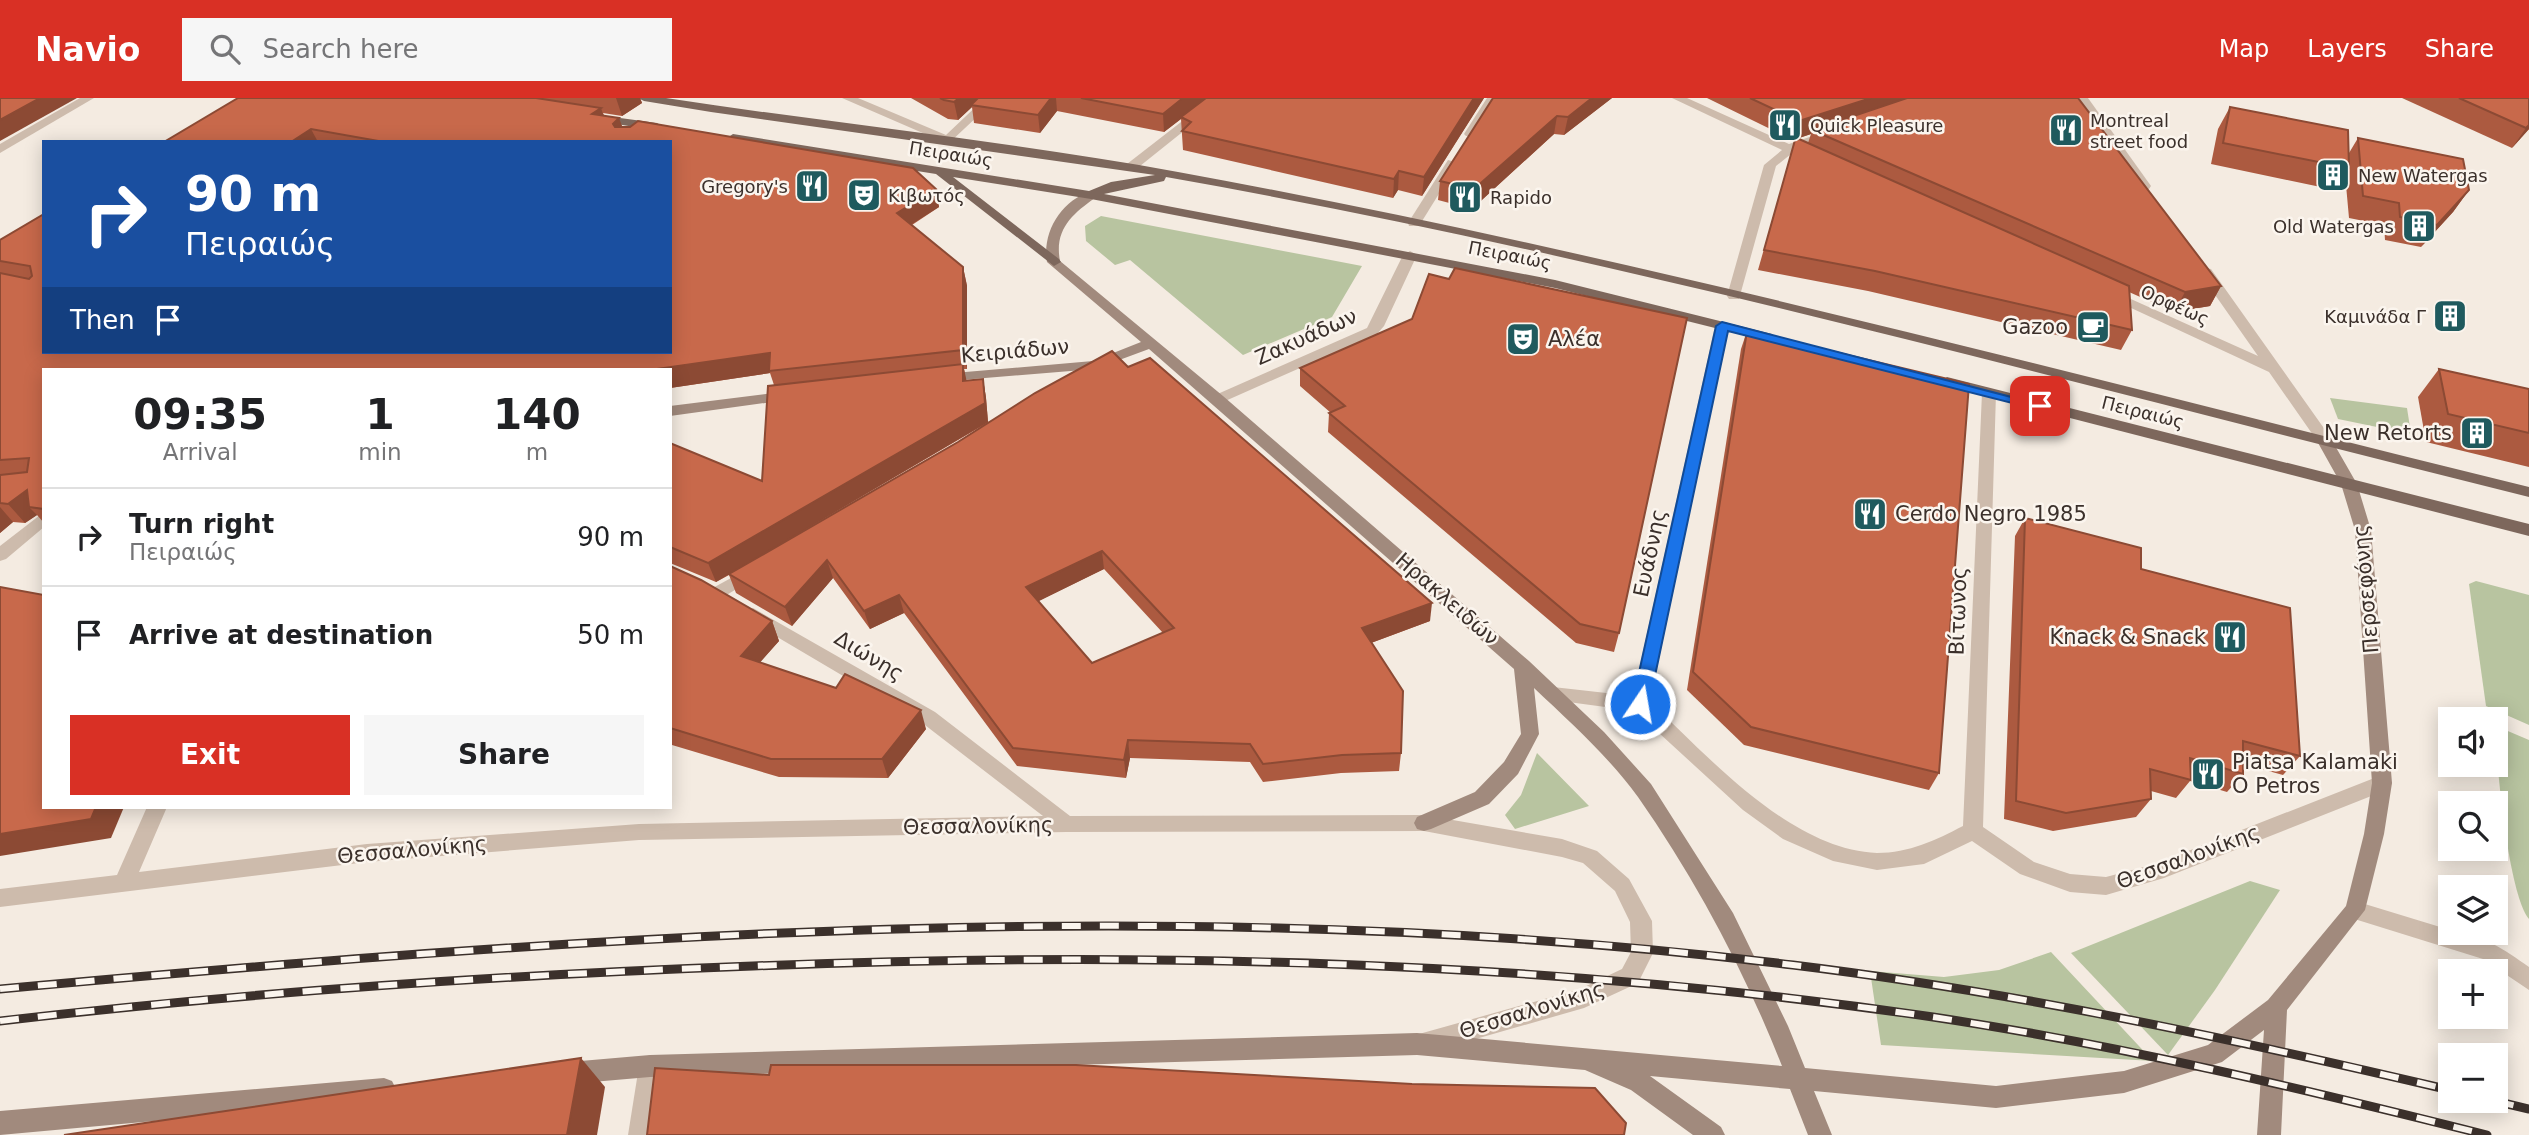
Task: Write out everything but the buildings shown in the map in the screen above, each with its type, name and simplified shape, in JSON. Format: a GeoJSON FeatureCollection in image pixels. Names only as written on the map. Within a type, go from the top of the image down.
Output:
{"type":"FeatureCollection","features":[{"type":"Feature","properties":{"kind":"main road","name":"Πειραιώς"},"geometry":{"type":"LineString","coordinates":[[644,98],[1131,167],[1415,223],[1734,296],[2529,492]]}},
{"type":"Feature","properties":{"kind":"main road"},"geometry":{"type":"LineString","coordinates":[[584,116],[643,130],[675,130]]}},
{"type":"Feature","properties":{"kind":"main road","name":"Πειραιώς"},"geometry":{"type":"LineString","coordinates":[[716,135],[1091,195],[1410,255],[1555,284],[1789,342]]}},
{"type":"Feature","properties":{"kind":"main road"},"geometry":{"type":"LineString","coordinates":[[939,172],[1054,262]]}},
{"type":"Feature","properties":{"kind":"main road"},"geometry":{"type":"LineString","coordinates":[[1091,195],[1111,186],[1142,180],[1184,177]]}},
{"type":"Feature","properties":{"kind":"main road","name":"Πειραιώς"},"geometry":{"type":"LineString","coordinates":[[1936,380],[2529,530]]}},
{"type":"Feature","properties":{"kind":"street"},"geometry":{"type":"LineString","coordinates":[[0,149],[88,98]]}},
{"type":"Feature","properties":{"kind":"street"},"geometry":{"type":"LineString","coordinates":[[848,98],[948,140],[991,98]]}},
{"type":"Feature","properties":{"kind":"street"},"geometry":{"type":"LineString","coordinates":[[1131,167],[1219,98]]}},
{"type":"Feature","properties":{"kind":"street"},"geometry":{"type":"LineString","coordinates":[[1415,223],[1493,98]]}},
{"type":"Feature","properties":{"kind":"street"},"geometry":{"type":"LineString","coordinates":[[1678,98],[1826,165]]}},
{"type":"Feature","properties":{"kind":"street"},"geometry":{"type":"LineString","coordinates":[[2082,98],[2153,198]]}},
{"type":"Feature","properties":{"kind":"street"},"geometry":{"type":"LineString","coordinates":[[1734,296],[1770,165],[1788,148],[1847,128]]}},
{"type":"Feature","properties":{"kind":"street"},"geometry":{"type":"LineString","coordinates":[[1054,262],[1051,237],[1060,220],[1091,195]]}},
{"type":"Feature","properties":{"kind":"street","name":"Ζακυάδων"},"geometry":{"type":"LineString","coordinates":[[1218,399],[1372,331],[1377,326],[1410,255]]}},
{"type":"Feature","properties":{"kind":"street","name":"Ηρακλειδών"},"geometry":{"type":"LineString","coordinates":[[1054,262],[1218,399],[1523,666],[1597,737],[1644,790],[1702,880],[1758,984],[1820,1135]]}},
{"type":"Feature","properties":{"kind":"street","name":"Περσεφόνης"},"geometry":{"type":"LineString","coordinates":[[2200,264],[2325,441],[2349,484],[2363,530],[2382,783],[2355,910],[2276,1007]]}},
{"type":"Feature","properties":{"kind":"street","name":"Ορφέως"},"geometry":{"type":"LineString","coordinates":[[2100,290],[2274,369]]}},
{"type":"Feature","properties":{"kind":"street","name":"Ευάδνης"},"geometry":{"type":"LineString","coordinates":[[1640,704],[1722,326]]}},
{"type":"Feature","properties":{"kind":"street","name":"Κειριάδων"},"geometry":{"type":"LineString","coordinates":[[927,380],[1095,365],[1151,343]]}},
{"type":"Feature","properties":{"kind":"street"},"geometry":{"type":"LineString","coordinates":[[1060,387],[1095,365]]}},
{"type":"Feature","properties":{"kind":"street","name":"Βίτωνος"},"geometry":{"type":"LineString","coordinates":[[1973,831],[1989,393]]}},
{"type":"Feature","properties":{"kind":"street"},"geometry":{"type":"LineString","coordinates":[[672,411],[805,394]]}},
{"type":"Feature","properties":{"kind":"street"},"geometry":{"type":"LineString","coordinates":[[0,555],[42,520]]}},
{"type":"Feature","properties":{"kind":"street","name":"Διώνης"},"geometry":{"type":"LineString","coordinates":[[764,565],[711,590],[928,717],[1066,824]]}},
{"type":"Feature","properties":{"kind":"street"},"geometry":{"type":"LineString","coordinates":[[1424,823],[1482,798],[1511,768],[1530,734],[1523,666]]}},
{"type":"Feature","properties":{"kind":"street"},"geometry":{"type":"LineString","coordinates":[[1553,694],[1640,704],[1763,816],[1813,846],[1874,861],[1897,861],[1940,850],[1973,831]]}},
{"type":"Feature","properties":{"kind":"street","name":"Θεσσαλονίκης"},"geometry":{"type":"LineString","coordinates":[[1973,831],[2027,868],[2070,883],[2106,886],[2157,872],[2382,783]]}},
{"type":"Feature","properties":{"kind":"street"},"geometry":{"type":"LineString","coordinates":[[124,883],[156,809]]}},
{"type":"Feature","properties":{"kind":"street","name":"Θεσσαλονίκης"},"geometry":{"type":"LineString","coordinates":[[0,898],[367,853],[639,832],[1066,824],[1424,823],[1543,842],[1590,857],[1609,871],[1634,903],[1641,922],[1642,953],[1630,976],[1607,989],[1417,1044]]}},
{"type":"Feature","properties":{"kind":"street"},"geometry":{"type":"LineString","coordinates":[[2355,910],[2489,951],[2529,980]]}},
{"type":"Feature","properties":{"kind":"street"},"geometry":{"type":"LineString","coordinates":[[2269,1135],[2276,1007]]}},
{"type":"Feature","properties":{"kind":"street","name":"Θεσσαλονίκης"},"geometry":{"type":"LineString","coordinates":[[540,1075],[650,1066],[1417,1044],[1996,1097],[2124,1082],[2214,1054],[2276,1007]]}},
{"type":"Feature","properties":{"kind":"street"},"geometry":{"type":"LineString","coordinates":[[1571,1056],[1639,1082],[1713,1135]]}},
{"type":"Feature","properties":{"kind":"street"},"geometry":{"type":"LineString","coordinates":[[640,1135],[650,1066]]}},
{"type":"Feature","properties":{"kind":"street"},"geometry":{"type":"LineString","coordinates":[[0,1123],[401,1088]]}},
{"type":"Feature","properties":{"kind":"green space"},"geometry":{"type":"Polygon","coordinates":[[[1101,216],[1362,266],[1332,317],[1243,355],[1130,260],[1115,265],[1086,241],[1085,226],[1101,216]]]}},
{"type":"Feature","properties":{"kind":"green space"},"geometry":{"type":"Polygon","coordinates":[[[2330,398],[2407,408],[2411,434],[2338,419],[2330,398]]]}},
{"type":"Feature","properties":{"kind":"green space"},"geometry":{"type":"Polygon","coordinates":[[[2476,581],[2529,595],[2529,725],[2508,716],[2508,707],[2486,706],[2469,584],[2476,581]]]}},
{"type":"Feature","properties":{"kind":"green space"},"geometry":{"type":"Polygon","coordinates":[[[2508,731],[2529,740],[2529,919],[2515,884],[2508,845],[2508,791],[2500,791],[2499,777],[2508,777],[2508,731]]]}},
{"type":"Feature","properties":{"kind":"green space"},"geometry":{"type":"Polygon","coordinates":[[[1537,753],[1589,806],[1515,829],[1505,815],[1521,795],[1537,753]]]}},
{"type":"Feature","properties":{"kind":"green space"},"geometry":{"type":"Polygon","coordinates":[[[2250,881],[2280,890],[2215,990],[2168,1055],[2071,953],[2250,881]]]}},
{"type":"Feature","properties":{"kind":"green space"},"geometry":{"type":"Polygon","coordinates":[[[2051,952],[2153,1061],[1881,1045],[1870,971],[1944,977],[1999,970],[2051,952]]]}},
{"type":"Feature","properties":{"kind":"railway"},"geometry":{"type":"LineString","coordinates":[[0,989],[223,969],[672,938],[897,929],[1121,926],[1346,930],[1570,943],[1876,976],[2123,1018],[2438,1087]]}},
{"type":"Feature","properties":{"kind":"railway"},"geometry":{"type":"LineString","coordinates":[[0,1021],[282,993],[470,980],[753,966],[1049,960],[1344,964],[1640,983],[1933,1017],[2073,1041],[2211,1069],[2487,1135]]}},
{"type":"Feature","properties":{"kind":"railway"},"geometry":{"type":"LineString","coordinates":[[2508,1104],[2529,1109]]}},
{"type":"Feature","properties":{"kind":"place","name":"Quick Pleasure"},"geometry":{"type":"Point","coordinates":[1785,125]}},
{"type":"Feature","properties":{"kind":"place","name":"Montreal street food"},"geometry":{"type":"Point","coordinates":[2066,130]}},
{"type":"Feature","properties":{"kind":"place","name":"New Watergas"},"geometry":{"type":"Point","coordinates":[2333,175]}},
{"type":"Feature","properties":{"kind":"place","name":"Gregory's"},"geometry":{"type":"Point","coordinates":[812,186]}},
{"type":"Feature","properties":{"kind":"place","name":"Κιβωτός"},"geometry":{"type":"Point","coordinates":[864,195]}},
{"type":"Feature","properties":{"kind":"place","name":"Rapido"},"geometry":{"type":"Point","coordinates":[1465,197]}},
{"type":"Feature","properties":{"kind":"place","name":"Old Watergas"},"geometry":{"type":"Point","coordinates":[2419,226]}},
{"type":"Feature","properties":{"kind":"place","name":"Καμινάδα Γ"},"geometry":{"type":"Point","coordinates":[2450,316]}},
{"type":"Feature","properties":{"kind":"place","name":"Gazoo"},"geometry":{"type":"Point","coordinates":[2093,327]}},
{"type":"Feature","properties":{"kind":"place","name":"Αλέα"},"geometry":{"type":"Point","coordinates":[1523,339]}},
{"type":"Feature","properties":{"kind":"place","name":"New Retorts"},"geometry":{"type":"Point","coordinates":[2477,433]}},
{"type":"Feature","properties":{"kind":"place","name":"Cerdo Negro 1985"},"geometry":{"type":"Point","coordinates":[1870,514]}},
{"type":"Feature","properties":{"kind":"place","name":"Knack & Snack"},"geometry":{"type":"Point","coordinates":[2230,637]}},
{"type":"Feature","properties":{"kind":"place","name":"Piatsa Kalamaki O Petros"},"geometry":{"type":"Point","coordinates":[2208,774]}},
{"type":"Feature","properties":{"kind":"route"},"geometry":{"type":"LineString","coordinates":[[1640,704],[1722,326],[2040,406]]}}]}
